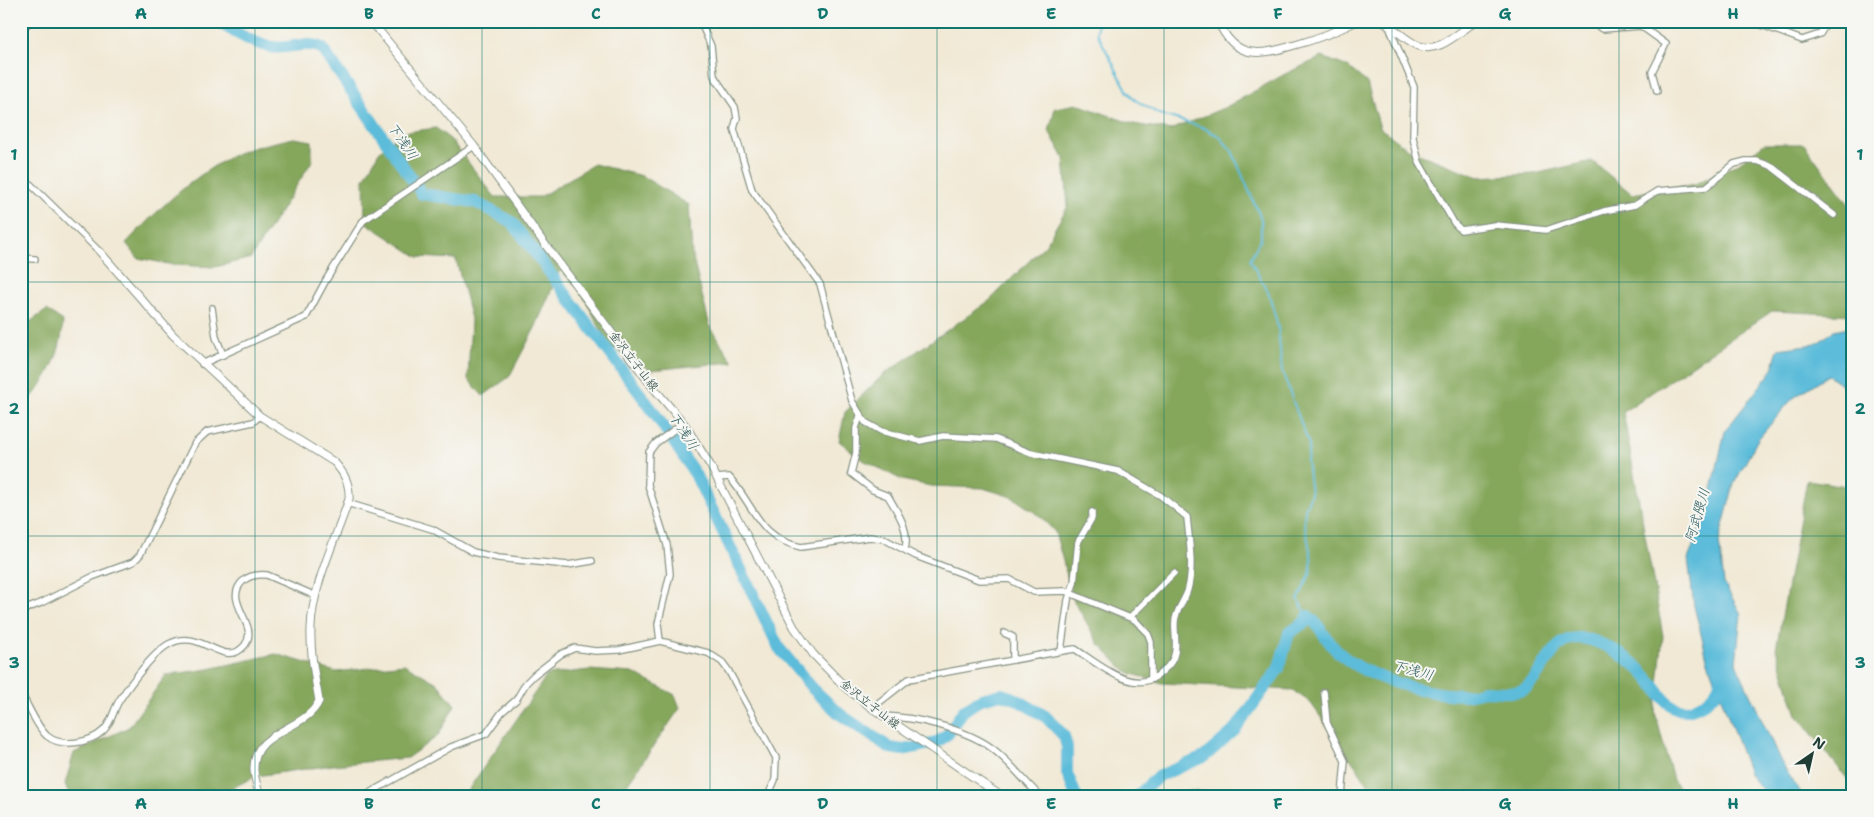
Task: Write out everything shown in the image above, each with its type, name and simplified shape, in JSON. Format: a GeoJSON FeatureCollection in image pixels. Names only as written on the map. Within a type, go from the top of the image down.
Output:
{"type":"FeatureCollection","features":[{"type":"Feature","properties":{"kind":"street"},"geometry":{"type":"LineString","coordinates":[[21,29],[32,21]]}},
{"type":"Feature","properties":{"kind":"street","name":"金沢立子山線"},"geometry":{"type":"LineString","coordinates":[[371,21],[474,146],[550,251],[683,423],[717,478],[794,627],[814,654],[847,689],[872,708],[913,738],[1001,796]]}},
{"type":"Feature","properties":{"kind":"street"},"geometry":{"type":"LineString","coordinates":[[700,21],[710,46],[714,76],[729,95],[735,107],[737,118],[735,134],[752,190],[820,284],[847,387],[860,416],[865,422],[881,431],[898,437],[920,441],[942,436],[996,439],[1031,452],[1118,471],[1182,510],[1187,517],[1190,553],[1188,588],[1176,613],[1176,651],[1165,670],[1151,679],[1142,681],[1115,676],[1075,649],[909,679],[872,708]]}},
{"type":"Feature","properties":{"kind":"street"},"geometry":{"type":"LineString","coordinates":[[1218,21],[1224,34],[1232,42],[1248,52],[1257,54],[1309,41],[1357,21]]}},
{"type":"Feature","properties":{"kind":"street"},"geometry":{"type":"LineString","coordinates":[[1385,23],[1415,44],[1430,48],[1440,46],[1476,21]]}},
{"type":"Feature","properties":{"kind":"street"},"geometry":{"type":"LineString","coordinates":[[1590,21],[1602,29],[1641,26],[1666,44],[1652,72],[1657,91]]}},
{"type":"Feature","properties":{"kind":"street"},"geometry":{"type":"LineString","coordinates":[[1751,21],[1802,40],[1820,34],[1828,21]]}},
{"type":"Feature","properties":{"kind":"street"},"geometry":{"type":"LineString","coordinates":[[1385,23],[1414,87],[1414,138],[1420,162],[1454,223],[1461,230],[1494,225],[1546,230],[1604,211],[1635,205],[1651,194],[1667,188],[1706,187],[1734,164],[1746,161],[1757,161],[1771,166],[1834,215]]}},
{"type":"Feature","properties":{"kind":"street"},"geometry":{"type":"LineString","coordinates":[[202,364],[306,317],[326,280],[363,221],[474,146]]}},
{"type":"Feature","properties":{"kind":"street"},"geometry":{"type":"LineString","coordinates":[[21,175],[100,252],[173,335],[202,364],[260,416],[334,462],[342,471],[350,489],[316,596],[311,626],[311,646],[319,701],[312,712],[278,732],[261,748],[254,768],[259,796]]}},
{"type":"Feature","properties":{"kind":"street"},"geometry":{"type":"LineString","coordinates":[[21,258],[35,259]]}},
{"type":"Feature","properties":{"kind":"street"},"geometry":{"type":"LineString","coordinates":[[212,308],[216,337],[223,355]]}},
{"type":"Feature","properties":{"kind":"street"},"geometry":{"type":"LineString","coordinates":[[21,608],[26,609],[41,603],[92,577],[133,562],[140,555],[195,443],[207,432],[252,422],[260,416]]}},
{"type":"Feature","properties":{"kind":"street"},"geometry":{"type":"LineString","coordinates":[[860,416],[856,428],[856,453],[851,473],[873,490],[888,496],[906,529],[908,540],[905,549]]}},
{"type":"Feature","properties":{"kind":"street"},"geometry":{"type":"LineString","coordinates":[[660,641],[658,624],[670,574],[667,545],[648,485],[649,452],[656,443],[683,423]]}},
{"type":"Feature","properties":{"kind":"street"},"geometry":{"type":"LineString","coordinates":[[717,478],[729,477],[767,531],[790,544],[801,547],[870,537],[884,539],[916,556],[979,580],[1009,579],[1034,592],[1065,591],[1130,617],[1148,634],[1151,642],[1151,679]]}},
{"type":"Feature","properties":{"kind":"street"},"geometry":{"type":"LineString","coordinates":[[347,503],[432,530],[473,552],[498,558],[568,565],[592,561]]}},
{"type":"Feature","properties":{"kind":"street"},"geometry":{"type":"LineString","coordinates":[[1061,651],[1074,583],[1078,542],[1092,518],[1092,512]]}},
{"type":"Feature","properties":{"kind":"street"},"geometry":{"type":"LineString","coordinates":[[1130,617],[1174,573]]}},
{"type":"Feature","properties":{"kind":"street"},"geometry":{"type":"LineString","coordinates":[[21,694],[48,736],[63,743],[85,740],[98,735],[107,727],[119,701],[131,684],[166,646],[190,638],[203,642],[224,654],[235,652],[244,647],[248,640],[248,629],[236,594],[239,586],[246,579],[259,574],[267,575],[316,596]]}},
{"type":"Feature","properties":{"kind":"street"},"geometry":{"type":"LineString","coordinates":[[1004,634],[1013,636],[1013,660]]}},
{"type":"Feature","properties":{"kind":"street"},"geometry":{"type":"LineString","coordinates":[[364,796],[451,747],[486,734],[502,712],[520,695],[526,683],[561,654],[575,648],[595,651],[619,650],[660,641],[708,652],[722,662],[728,670],[776,758],[775,780],[768,796]]}},
{"type":"Feature","properties":{"kind":"street"},"geometry":{"type":"LineString","coordinates":[[1324,692],[1328,723],[1345,762],[1342,796]]}},
{"type":"Feature","properties":{"kind":"street"},"geometry":{"type":"LineString","coordinates":[[883,716],[895,716],[952,729],[995,750],[1040,796]]}},
{"type":"Feature","properties":{"kind":"green space"},"geometry":{"type":"Polygon","coordinates":[[[1322,57],[1348,67],[1367,83],[1380,128],[1411,151],[1479,177],[1534,174],[1592,161],[1632,194],[1695,184],[1739,163],[1764,144],[1804,144],[1853,210],[1853,315],[1772,311],[1623,412],[1663,636],[1655,712],[1673,780],[1684,796],[1377,796],[1310,702],[1292,690],[1162,683],[1126,672],[1099,644],[1074,601],[1055,532],[1040,516],[1012,497],[983,488],[931,486],[902,480],[863,460],[839,441],[845,412],[883,375],[989,301],[1046,244],[1068,206],[1064,158],[1049,131],[1055,108],[1077,104],[1133,124],[1171,130],[1226,107],[1285,74],[1322,57]]]}},
{"type":"Feature","properties":{"kind":"green space"},"geometry":{"type":"Polygon","coordinates":[[[436,128],[451,140],[495,197],[540,197],[594,164],[642,176],[689,205],[692,255],[710,327],[733,362],[651,370],[609,345],[580,290],[560,270],[536,326],[509,377],[483,396],[468,379],[471,319],[456,259],[418,257],[365,222],[364,179],[379,152],[400,133],[436,128]]]}},
{"type":"Feature","properties":{"kind":"green space"},"geometry":{"type":"Polygon","coordinates":[[[294,138],[312,141],[312,161],[251,258],[215,267],[173,265],[138,258],[126,243],[186,186],[214,166],[244,151],[294,138]]]}},
{"type":"Feature","properties":{"kind":"green space"},"geometry":{"type":"Polygon","coordinates":[[[47,310],[63,321],[59,347],[45,380],[21,410],[21,328],[47,310]]]}},
{"type":"Feature","properties":{"kind":"green space"},"geometry":{"type":"Polygon","coordinates":[[[1807,480],[1853,487],[1853,786],[1797,715],[1776,649],[1807,480]]]}},
{"type":"Feature","properties":{"kind":"green space"},"geometry":{"type":"Polygon","coordinates":[[[276,654],[336,672],[404,664],[437,683],[455,705],[438,736],[407,758],[333,765],[256,776],[216,796],[70,796],[65,784],[74,753],[129,727],[166,675],[209,669],[276,654]]]}},
{"type":"Feature","properties":{"kind":"green space"},"geometry":{"type":"Polygon","coordinates":[[[589,670],[633,673],[675,695],[680,708],[619,796],[464,796],[547,675],[589,670]]]}},
{"type":"Feature","properties":{"kind":"green space"},"geometry":{"type":"Polygon","coordinates":[[[1190,791],[1222,793],[1225,796],[1171,796],[1190,791]]]}},
{"type":"Feature","properties":{"kind":"water"},"geometry":{"type":"Polygon","coordinates":[[[1853,327],[1853,392],[1828,375],[1792,399],[1758,439],[1734,484],[1719,541],[1724,583],[1741,614],[1736,663],[1781,762],[1802,796],[1768,796],[1750,776],[1708,662],[1694,606],[1688,559],[1707,512],[1725,431],[1771,372],[1778,349],[1816,344],[1834,331],[1853,327]]]}},
{"type":"Feature","properties":{"kind":"waterway","name":"下浅川"},"geometry":{"type":"LineString","coordinates":[[215,21],[250,40],[272,47],[309,45],[322,48],[422,194],[475,202],[512,222],[653,411],[695,474],[779,648],[813,689],[841,715],[890,748],[903,750],[936,743],[948,734],[963,711],[981,699],[1001,694],[1014,698],[1045,716],[1064,736],[1067,747],[1067,773],[1076,796]]}},
{"type":"Feature","properties":{"kind":"waterway"},"geometry":{"type":"LineString","coordinates":[[1097,21],[1097,33],[1128,92],[1135,100],[1159,114],[1202,127],[1219,136],[1232,151],[1261,219],[1261,238],[1250,260],[1268,292],[1278,327],[1282,371],[1309,445],[1307,460],[1311,494],[1305,509],[1304,521],[1312,560],[1310,574],[1298,600],[1308,616]]}},
{"type":"Feature","properties":{"kind":"waterway"},"geometry":{"type":"LineString","coordinates":[[1850,21],[1853,35]]}},
{"type":"Feature","properties":{"kind":"waterway","name":"下浅川"},"geometry":{"type":"LineString","coordinates":[[1137,796],[1159,776],[1204,757],[1235,730],[1279,668],[1289,633],[1305,622],[1308,616],[1317,624],[1339,653],[1351,662],[1381,677],[1432,692],[1466,695],[1485,691],[1512,692],[1522,690],[1532,682],[1549,657],[1562,643],[1570,639],[1579,638],[1597,642],[1625,657],[1641,670],[1669,704],[1683,710],[1699,706],[1708,700],[1716,691],[1724,672]]}},
{"type":"Feature","properties":{"kind":"water label","name":"阿武隈川"},"geometry":{"type":"Point","coordinates":[1697,515]}}]}
